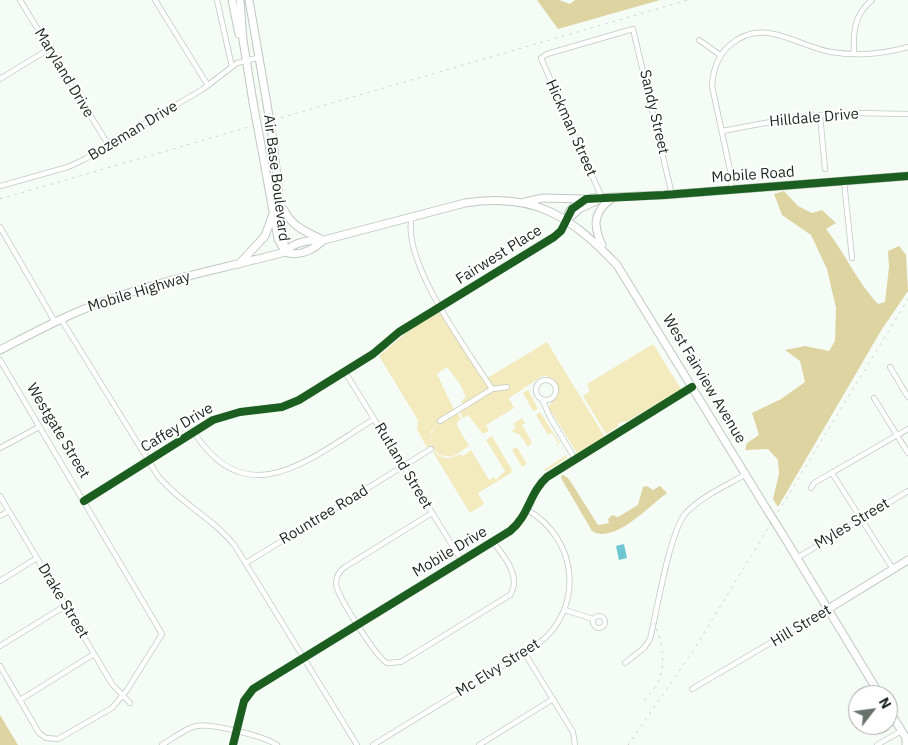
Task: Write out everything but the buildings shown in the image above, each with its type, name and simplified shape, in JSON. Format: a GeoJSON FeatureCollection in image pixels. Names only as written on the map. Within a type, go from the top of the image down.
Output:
{"type":"FeatureCollection","features":[{"type":"Feature","properties":{"kind":"main road"},"geometry":{"type":"LineString","coordinates":[[232,0],[246,61]]}},
{"type":"Feature","properties":{"kind":"main road","name":"Air Base Boulevard"},"geometry":{"type":"LineString","coordinates":[[240,0],[246,61],[253,102],[278,239],[285,252]]}},
{"type":"Feature","properties":{"kind":"main road","name":"Air Base Boulevard"},"geometry":{"type":"LineString","coordinates":[[249,0],[273,141],[285,252]]}},
{"type":"Feature","properties":{"kind":"main road","name":"Mobile Road"},"geometry":{"type":"LineString","coordinates":[[522,202],[543,198],[601,200],[908,176]]}},
{"type":"Feature","properties":{"kind":"main road"},"geometry":{"type":"LineString","coordinates":[[280,196],[285,211],[294,225],[300,230],[324,240]]}},
{"type":"Feature","properties":{"kind":"main road"},"geometry":{"type":"LineString","coordinates":[[567,220],[572,209],[586,199]]}},
{"type":"Feature","properties":{"kind":"main road"},"geometry":{"type":"LineString","coordinates":[[604,250],[598,236],[595,220],[600,208],[611,199]]}},
{"type":"Feature","properties":{"kind":"main road","name":"Mobile Highway"},"geometry":{"type":"LineString","coordinates":[[0,350],[58,320],[128,293],[285,252],[291,245],[312,240],[324,240],[412,216],[477,201],[503,200],[522,202]]}},
{"type":"Feature","properties":{"kind":"main road","name":"Mobile Road"},"geometry":{"type":"LineString","coordinates":[[567,220],[579,209],[601,200]]}},
{"type":"Feature","properties":{"kind":"main road","name":"West Fairview Avenue"},"geometry":{"type":"LineString","coordinates":[[522,202],[567,220],[589,236],[604,250],[627,280],[874,685]]}},
{"type":"Feature","properties":{"kind":"main road"},"geometry":{"type":"LineString","coordinates":[[240,264],[265,236],[274,213]]}},
{"type":"Feature","properties":{"kind":"main road","name":"Hill Street"},"geometry":{"type":"LineString","coordinates":[[828,609],[908,560]]}},
{"type":"Feature","properties":{"kind":"main road"},"geometry":{"type":"LineString","coordinates":[[898,724],[907,740]]}},
{"type":"Feature","properties":{"kind":"street","name":"Maryland Drive"},"geometry":{"type":"LineString","coordinates":[[20,0],[49,50],[110,146]]}},
{"type":"Feature","properties":{"kind":"street"},"geometry":{"type":"LineString","coordinates":[[155,0],[207,84]]}},
{"type":"Feature","properties":{"kind":"street"},"geometry":{"type":"LineString","coordinates":[[217,0],[232,67]]}},
{"type":"Feature","properties":{"kind":"street"},"geometry":{"type":"LineString","coordinates":[[854,53],[856,22],[872,0]]}},
{"type":"Feature","properties":{"kind":"street","name":"Sandy Street"},"geometry":{"type":"LineString","coordinates":[[541,56],[634,30],[672,195]]}},
{"type":"Feature","properties":{"kind":"street"},"geometry":{"type":"LineString","coordinates":[[732,190],[712,86],[720,54],[742,37],[765,32],[783,35],[822,50],[854,53],[907,47],[908,54]]}},
{"type":"Feature","properties":{"kind":"street"},"geometry":{"type":"LineString","coordinates":[[699,40],[720,54]]}},
{"type":"Feature","properties":{"kind":"street"},"geometry":{"type":"LineString","coordinates":[[0,79],[49,50]]}},
{"type":"Feature","properties":{"kind":"street","name":"Hickman Street"},"geometry":{"type":"LineString","coordinates":[[541,56],[601,200]]}},
{"type":"Feature","properties":{"kind":"street","name":"Bozeman Drive"},"geometry":{"type":"LineString","coordinates":[[0,186],[68,167],[110,146],[232,67],[258,58]]}},
{"type":"Feature","properties":{"kind":"street","name":"Hilldale Drive"},"geometry":{"type":"LineString","coordinates":[[722,131],[777,120],[820,115],[908,114]]}},
{"type":"Feature","properties":{"kind":"street"},"geometry":{"type":"LineString","coordinates":[[820,115],[825,169]]}},
{"type":"Feature","properties":{"kind":"street"},"geometry":{"type":"LineString","coordinates":[[844,181],[852,258]]}},
{"type":"Feature","properties":{"kind":"street"},"geometry":{"type":"LineString","coordinates":[[412,216],[410,227],[424,278],[492,388]]}},
{"type":"Feature","properties":{"kind":"street","name":"Fairwest Place"},"geometry":{"type":"LineString","coordinates":[[345,372],[373,354],[400,332],[554,237],[567,220]]}},
{"type":"Feature","properties":{"kind":"street"},"geometry":{"type":"LineString","coordinates":[[0,227],[148,460],[170,489],[223,533],[246,563],[357,745]]}},
{"type":"Feature","properties":{"kind":"street","name":"Westgate Street"},"geometry":{"type":"LineString","coordinates":[[0,360],[162,632],[123,696]]}},
{"type":"Feature","properties":{"kind":"street"},"geometry":{"type":"LineString","coordinates":[[890,367],[908,397]]}},
{"type":"Feature","properties":{"kind":"street","name":"Rutland Street"},"geometry":{"type":"LineString","coordinates":[[345,372],[462,561]]}},
{"type":"Feature","properties":{"kind":"street","name":"Caffey Drive"},"geometry":{"type":"LineString","coordinates":[[84,501],[194,432],[228,414],[275,409],[289,404],[345,372]]}},
{"type":"Feature","properties":{"kind":"street"},"geometry":{"type":"LineString","coordinates":[[542,399],[554,396],[556,388],[552,381],[544,380],[537,384],[536,393],[542,399],[550,417],[575,458]]}},
{"type":"Feature","properties":{"kind":"street"},"geometry":{"type":"LineString","coordinates":[[440,421],[492,388],[507,387]]}},
{"type":"Feature","properties":{"kind":"street","name":"Mobile Drive"},"geometry":{"type":"LineString","coordinates":[[233,745],[244,701],[250,692],[493,542],[516,526],[527,510],[534,492],[542,481],[575,458],[692,387]]}},
{"type":"Feature","properties":{"kind":"street"},"geometry":{"type":"LineString","coordinates":[[874,398],[908,453]]}},
{"type":"Feature","properties":{"kind":"street"},"geometry":{"type":"LineString","coordinates":[[194,432],[208,452],[226,466],[244,473],[268,475],[296,467],[374,419]]}},
{"type":"Feature","properties":{"kind":"street"},"geometry":{"type":"LineString","coordinates":[[0,448],[39,427]]}},
{"type":"Feature","properties":{"kind":"street"},"geometry":{"type":"LineString","coordinates":[[810,488],[814,483],[908,429]]}},
{"type":"Feature","properties":{"kind":"street","name":"Rountree Road"},"geometry":{"type":"LineString","coordinates":[[246,563],[431,449]]}},
{"type":"Feature","properties":{"kind":"street"},"geometry":{"type":"LineString","coordinates":[[832,473],[894,569]]}},
{"type":"Feature","properties":{"kind":"street"},"geometry":{"type":"LineString","coordinates":[[625,663],[644,648],[650,639],[674,538],[684,515],[699,503],[746,474]]}},
{"type":"Feature","properties":{"kind":"street","name":"Myles Street"},"geometry":{"type":"LineString","coordinates":[[797,558],[908,491]]}},
{"type":"Feature","properties":{"kind":"street","name":"Drake Street"},"geometry":{"type":"LineString","coordinates":[[0,496],[112,684],[130,703]]}},
{"type":"Feature","properties":{"kind":"street","name":"Mc Elvy Street"},"geometry":{"type":"LineString","coordinates":[[373,745],[549,635],[565,610],[571,583],[566,553],[550,528],[527,510]]}},
{"type":"Feature","properties":{"kind":"street"},"geometry":{"type":"LineString","coordinates":[[0,516],[9,511]]}},
{"type":"Feature","properties":{"kind":"street"},"geometry":{"type":"LineString","coordinates":[[432,513],[345,567],[339,573],[336,581],[337,589],[379,658],[387,663],[394,664],[406,659],[509,596],[515,584],[513,574],[493,542]]}},
{"type":"Feature","properties":{"kind":"street"},"geometry":{"type":"LineString","coordinates":[[0,581],[37,558]]}},
{"type":"Feature","properties":{"kind":"street"},"geometry":{"type":"LineString","coordinates":[[0,646],[66,606]]}},
{"type":"Feature","properties":{"kind":"street","name":"Hill Street"},"geometry":{"type":"LineString","coordinates":[[692,689],[828,609]]}},
{"type":"Feature","properties":{"kind":"street"},"geometry":{"type":"LineString","coordinates":[[565,610],[593,619]]}},
{"type":"Feature","properties":{"kind":"street"},"geometry":{"type":"LineString","coordinates":[[524,652],[574,735],[575,745]]}},
{"type":"Feature","properties":{"kind":"street"},"geometry":{"type":"LineString","coordinates":[[20,700],[94,654]]}},
{"type":"Feature","properties":{"kind":"street"},"geometry":{"type":"LineString","coordinates":[[0,666],[39,733],[46,738],[54,740],[62,738],[107,711],[123,696]]}},
{"type":"Feature","properties":{"kind":"street"},"geometry":{"type":"LineString","coordinates":[[479,745],[553,699]]}},
{"type":"Feature","properties":{"kind":"street"},"geometry":{"type":"LineString","coordinates":[[162,745],[196,726],[236,732],[269,740],[276,745]]}},
{"type":"Feature","properties":{"kind":"street"},"geometry":{"type":"LineString","coordinates":[[877,745],[902,731]]}},
{"type":"Feature","properties":{"kind":"shaded area"},"geometry":{"type":"Polygon","coordinates":[[[537,0],[559,0],[570,4],[575,0],[660,0],[558,29],[537,0]]]}},
{"type":"Feature","properties":{"kind":"shaded area"},"geometry":{"type":"Polygon","coordinates":[[[784,191],[798,206],[812,213],[822,210],[836,223],[826,229],[878,304],[885,302],[889,267],[888,251],[899,246],[906,255],[908,291],[882,329],[778,507],[773,499],[779,474],[778,460],[768,449],[745,450],[747,443],[759,435],[752,413],[781,399],[805,382],[800,361],[785,350],[805,346],[829,351],[835,341],[836,308],[827,269],[811,235],[782,215],[774,194],[784,191]]]}},
{"type":"Feature","properties":{"kind":"shaded area"},"geometry":{"type":"Polygon","coordinates":[[[438,311],[441,311],[484,380],[547,342],[605,437],[577,453],[549,408],[558,390],[555,380],[544,375],[509,398],[514,408],[486,425],[489,431],[483,434],[468,415],[463,418],[457,408],[464,405],[461,401],[466,397],[460,384],[447,367],[437,374],[454,410],[438,420],[439,423],[431,431],[430,446],[427,448],[417,429],[418,420],[379,356],[407,332],[438,311]]]}},
{"type":"Feature","properties":{"kind":"shaded area"},"geometry":{"type":"Polygon","coordinates":[[[653,344],[681,389],[628,421],[619,423],[617,427],[606,434],[583,396],[590,391],[587,384],[653,344]]]}},
{"type":"Feature","properties":{"kind":"shaded area"},"geometry":{"type":"Polygon","coordinates":[[[528,390],[538,409],[533,411],[523,393],[528,390]]]}},
{"type":"Feature","properties":{"kind":"shaded area"},"geometry":{"type":"Polygon","coordinates":[[[457,412],[461,419],[457,422],[457,426],[469,446],[452,457],[439,455],[431,447],[430,440],[433,430],[441,422],[457,412]]]}},
{"type":"Feature","properties":{"kind":"shaded area"},"geometry":{"type":"Polygon","coordinates":[[[540,412],[560,443],[554,447],[558,443],[552,433],[548,435],[536,415],[540,412]]]}},
{"type":"Feature","properties":{"kind":"shaded area"},"geometry":{"type":"Polygon","coordinates":[[[522,418],[525,423],[522,425],[532,443],[528,447],[520,435],[511,431],[516,428],[513,424],[522,418]]]}},
{"type":"Feature","properties":{"kind":"shaded area"},"geometry":{"type":"Polygon","coordinates":[[[492,436],[512,470],[511,473],[478,493],[484,504],[470,513],[431,449],[445,458],[452,458],[460,454],[463,456],[471,450],[489,480],[494,477],[496,480],[505,471],[486,440],[492,436]]]}},
{"type":"Feature","properties":{"kind":"shaded area"},"geometry":{"type":"Polygon","coordinates":[[[517,447],[527,464],[522,467],[512,450],[517,447]]]}},
{"type":"Feature","properties":{"kind":"shaded area"},"geometry":{"type":"Polygon","coordinates":[[[565,451],[567,458],[546,471],[544,470],[566,455],[565,451]]]}},
{"type":"Feature","properties":{"kind":"shaded area"},"geometry":{"type":"Polygon","coordinates":[[[562,474],[569,479],[598,525],[609,523],[608,519],[612,515],[618,517],[638,505],[643,487],[647,486],[653,490],[660,486],[667,493],[631,522],[611,533],[601,534],[592,531],[561,478],[562,474]]]}},
{"type":"Feature","properties":{"kind":"shaded area"},"geometry":{"type":"Polygon","coordinates":[[[0,715],[18,745],[0,745],[0,715]]]}},
{"type":"Feature","properties":{"kind":"water"},"geometry":{"type":"Polygon","coordinates":[[[624,544],[627,558],[619,560],[616,546],[624,544]]]}},
{"type":"Feature","properties":{"kind":"railway"},"geometry":{"type":"LineString","coordinates":[[0,199],[688,0]]}},
{"type":"Feature","properties":{"kind":"railway"},"geometry":{"type":"LineString","coordinates":[[628,745],[693,651],[908,299]]}},
{"type":"Feature","properties":{"kind":"railway"},"geometry":{"type":"LineString","coordinates":[[644,700],[652,692],[661,674],[661,644],[654,623]]}},
{"type":"Feature","properties":{"kind":"cycle path"},"geometry":{"type":"LineString","coordinates":[[84,501],[213,420],[240,412],[282,407],[299,400],[373,354],[399,332],[554,237],[561,231],[572,209],[586,199],[664,195],[908,176]]}},
{"type":"Feature","properties":{"kind":"cycle path"},"geometry":{"type":"LineString","coordinates":[[233,745],[244,701],[253,689],[510,531],[521,518],[536,490],[547,477],[692,387]]}}]}
